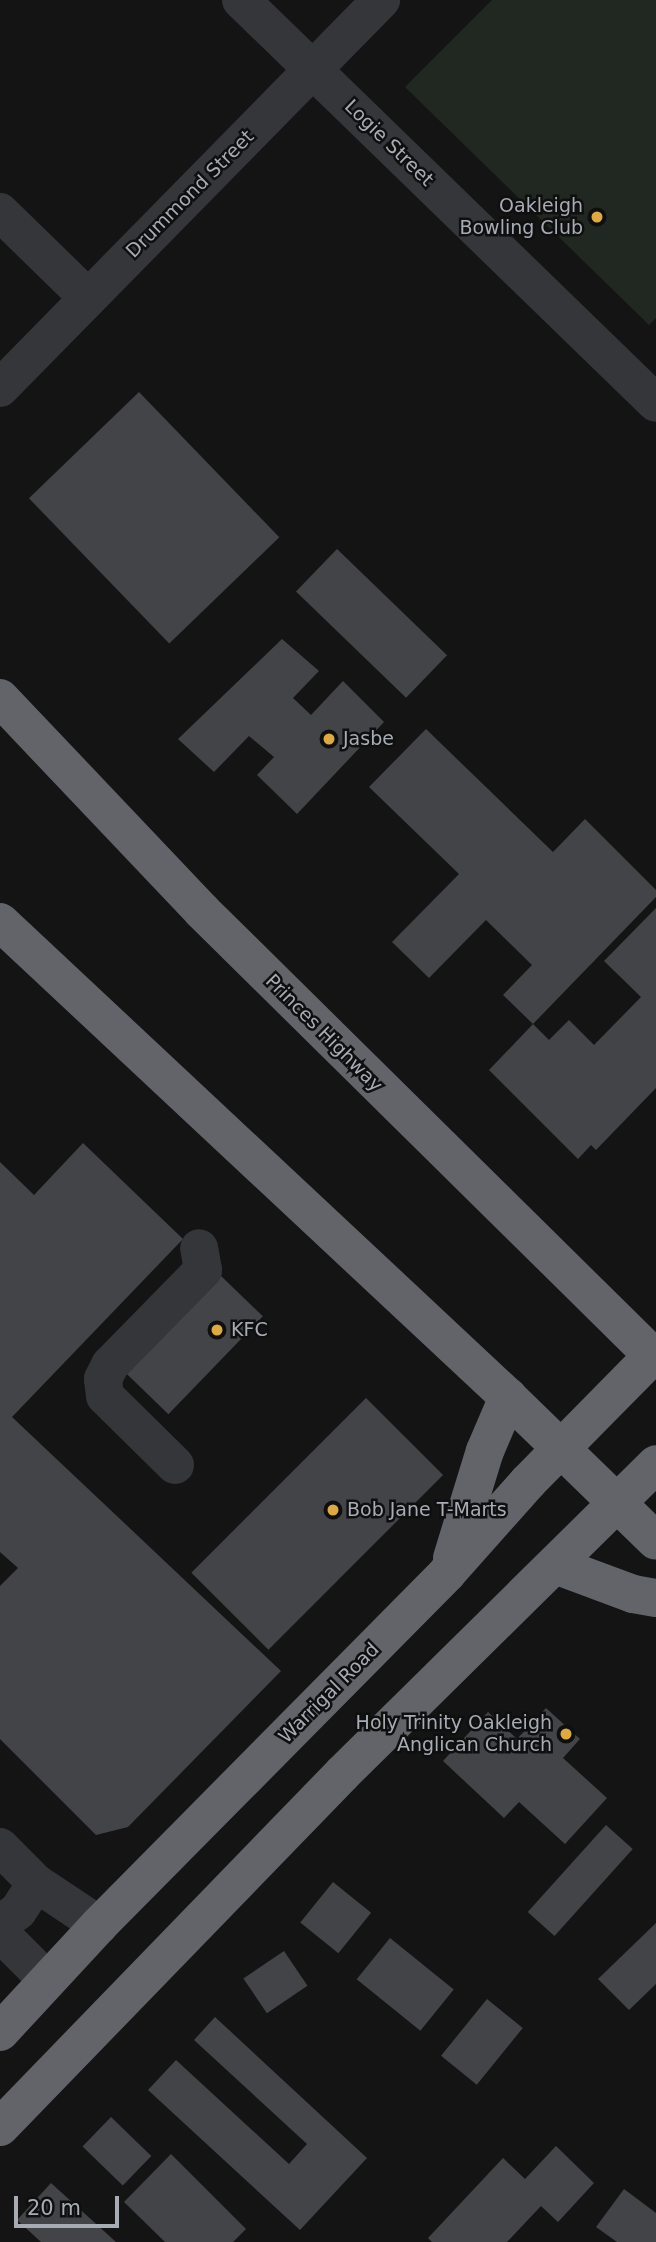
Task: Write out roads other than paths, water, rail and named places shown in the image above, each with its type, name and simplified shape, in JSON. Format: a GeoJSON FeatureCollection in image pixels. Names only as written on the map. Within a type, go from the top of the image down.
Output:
{"type":"FeatureCollection","features":[{"type":"Feature","properties":{"kind":"highway","name":"Princes Highway"},"geometry":{"type":"LineString","coordinates":[[0,698],[202,911],[655,1356]]}},
{"type":"Feature","properties":{"kind":"highway"},"geometry":{"type":"LineString","coordinates":[[0,922],[508,1397],[656,1541]]}},
{"type":"Feature","properties":{"kind":"highway","name":"Warrigal Road"},"geometry":{"type":"LineString","coordinates":[[0,2032],[99,1925],[447,1573],[561,1450],[655,1356]]}},
{"type":"Feature","properties":{"kind":"highway"},"geometry":{"type":"LineString","coordinates":[[447,1573],[485,1451],[508,1397]]}},
{"type":"Feature","properties":{"kind":"highway"},"geometry":{"type":"LineString","coordinates":[[0,2127],[342,1774],[656,1464]]}},
{"type":"Feature","properties":{"kind":"highway"},"geometry":{"type":"LineString","coordinates":[[555,1565],[632,1594],[656,1598]]}},
{"type":"Feature","properties":{"kind":"street","name":"Logie Street"},"geometry":{"type":"LineString","coordinates":[[241,0],[656,402]]}},
{"type":"Feature","properties":{"kind":"street","name":"Drummond Street"},"geometry":{"type":"LineString","coordinates":[[0,388],[381,0]]}},
{"type":"Feature","properties":{"kind":"street"},"geometry":{"type":"LineString","coordinates":[[0,212],[88,298]]}},
{"type":"Feature","properties":{"kind":"street"},"geometry":{"type":"LineString","coordinates":[[175,1465],[105,1396],[103,1379],[110,1365],[202,1270],[199,1248]]}},
{"type":"Feature","properties":{"kind":"street"},"geometry":{"type":"LineString","coordinates":[[0,1847],[36,1883],[99,1925]]}},
{"type":"Feature","properties":{"kind":"street"},"geometry":{"type":"LineString","coordinates":[[0,1924],[18,1912],[36,1883]]}},
{"type":"Feature","properties":{"kind":"street"},"geometry":{"type":"LineString","coordinates":[[0,1933],[47,1980]]}},
{"type":"Feature","properties":{"kind":"place","name":"Oakleigh Bowling Club"},"geometry":{"type":"Point","coordinates":[597,217]}},
{"type":"Feature","properties":{"kind":"place","name":"Jasbe"},"geometry":{"type":"Point","coordinates":[329,739]}},
{"type":"Feature","properties":{"kind":"place","name":"KFC"},"geometry":{"type":"Point","coordinates":[217,1330]}},
{"type":"Feature","properties":{"kind":"place","name":"Bob Jane T-Marts"},"geometry":{"type":"Point","coordinates":[333,1510]}},
{"type":"Feature","properties":{"kind":"place","name":"Holy Trinity Oakleigh Anglican Church"},"geometry":{"type":"Point","coordinates":[566,1734]}}]}
